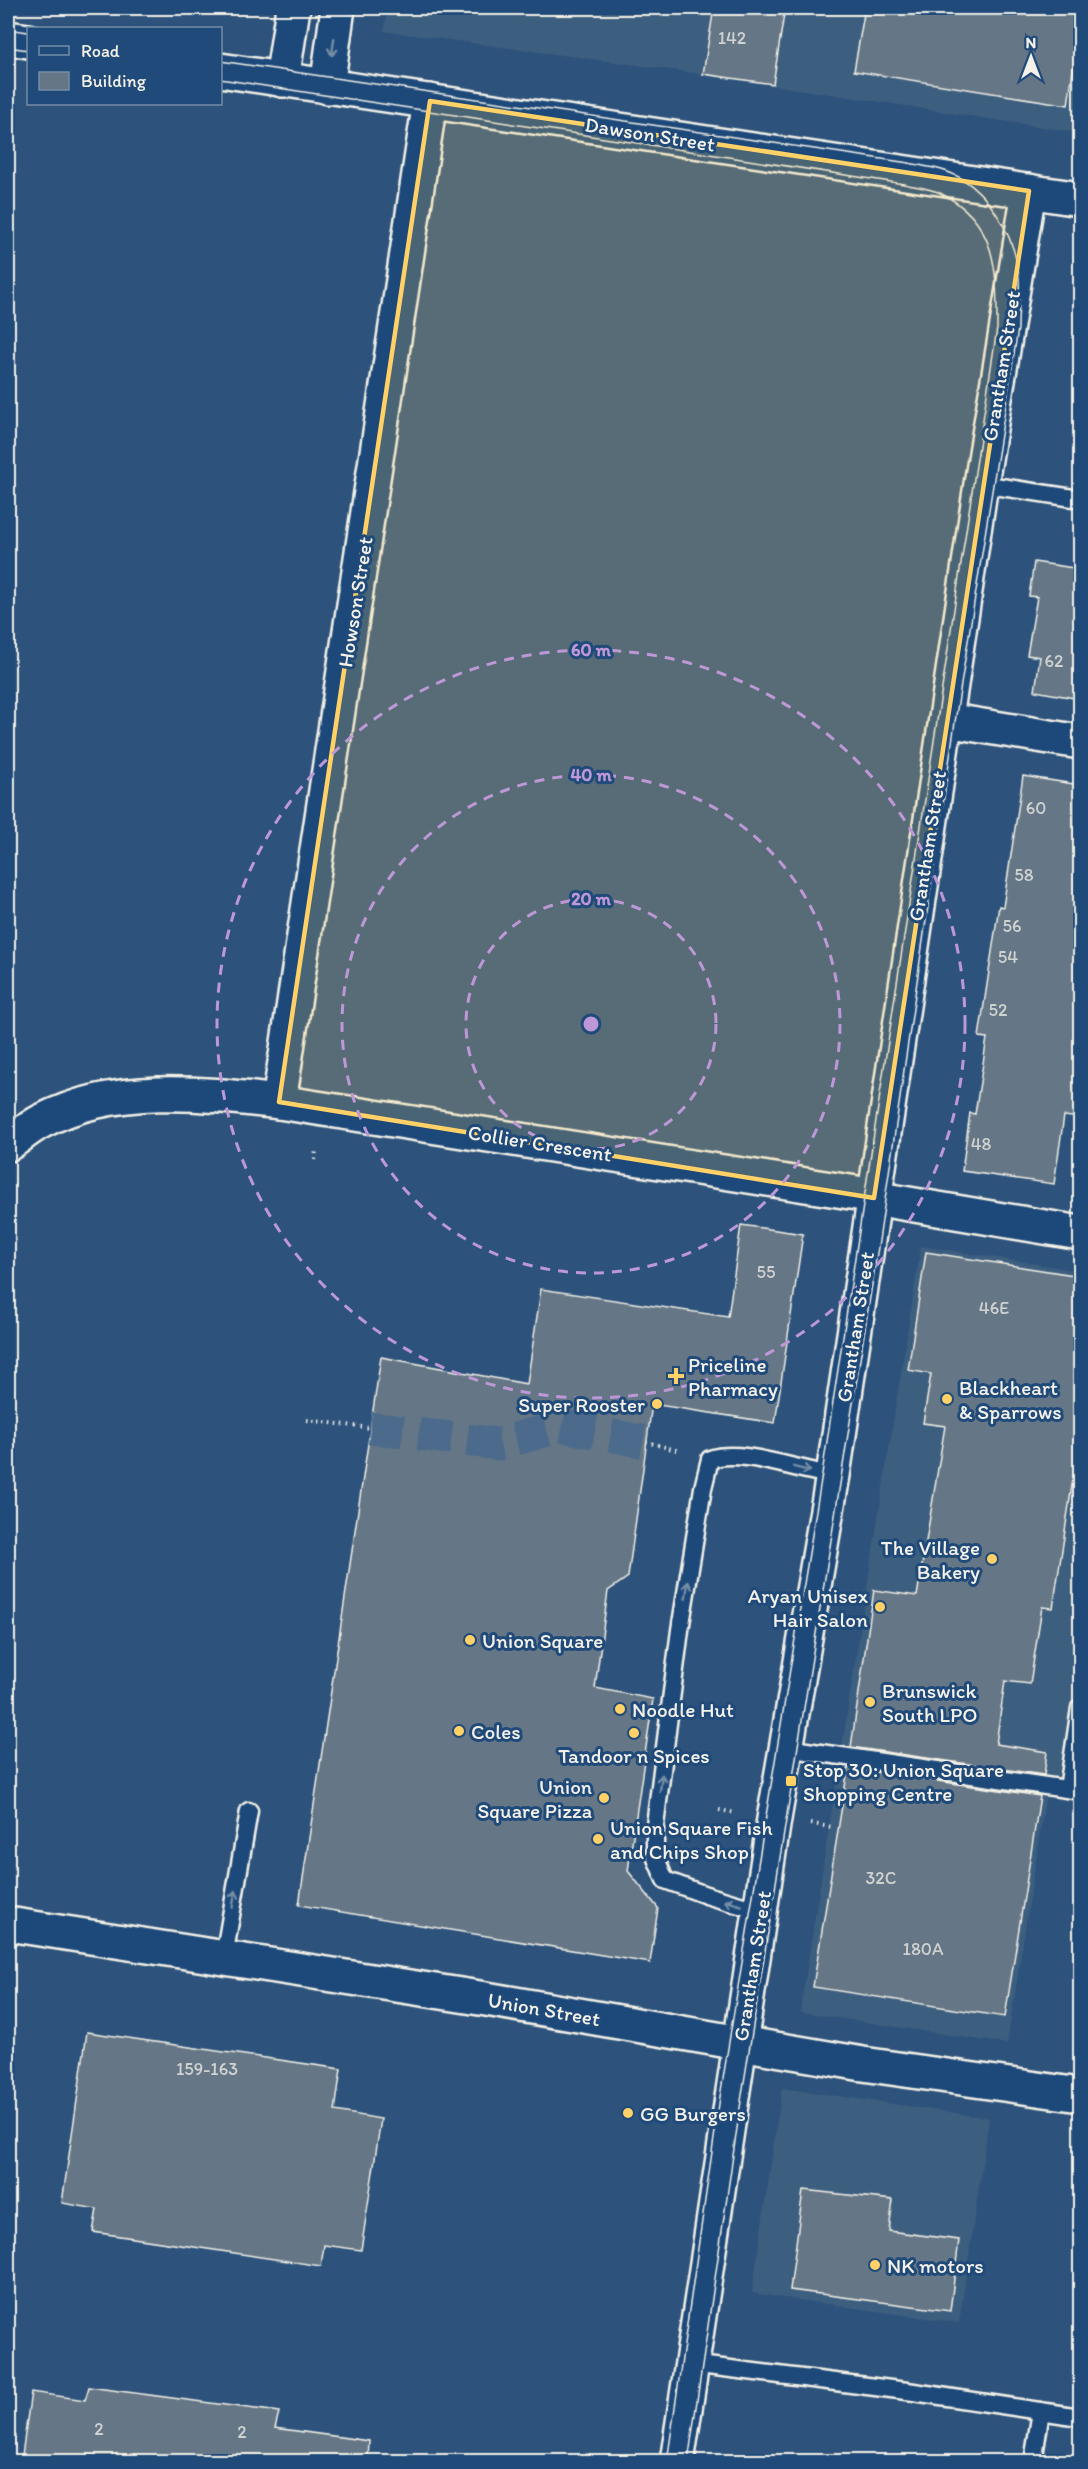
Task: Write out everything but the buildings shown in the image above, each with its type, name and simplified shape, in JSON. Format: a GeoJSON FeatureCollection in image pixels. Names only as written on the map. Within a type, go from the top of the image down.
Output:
{"type":"FeatureCollection","features":[{"type":"Feature","properties":{"kind":"street"},"geometry":{"type":"LineString","coordinates":[[282,80],[293,8]]}},
{"type":"Feature","properties":{"kind":"street"},"geometry":{"type":"LineString","coordinates":[[327,87],[338,8]]}},
{"type":"Feature","properties":{"kind":"street"},"geometry":{"type":"LineString","coordinates":[[8,38],[27,41]]}},
{"type":"Feature","properties":{"kind":"street","name":"Dawson Street"},"geometry":{"type":"LineString","coordinates":[[222,70],[1080,199]]}},
{"type":"Feature","properties":{"kind":"street","name":"Howson Street"},"geometry":{"type":"LineString","coordinates":[[279,1102],[430,101]]}},
{"type":"Feature","properties":{"kind":"street","name":"Grantham Street"},"geometry":{"type":"LineString","coordinates":[[677,2462],[760,1911],[832,1475],[981,484],[1029,191]]}},
{"type":"Feature","properties":{"kind":"street"},"geometry":{"type":"LineString","coordinates":[[946,720],[1080,742]]}},
{"type":"Feature","properties":{"kind":"street","name":"Collier Crescent"},"geometry":{"type":"LineString","coordinates":[[8,1144],[41,1121],[88,1103],[142,1095],[204,1093],[279,1102],[1080,1233]]}},
{"type":"Feature","properties":{"kind":"street","name":"Union Street"},"geometry":{"type":"LineString","coordinates":[[8,1924],[474,1997],[863,2064],[1080,2095]]}},
{"type":"Feature","properties":{"kind":"lane"},"geometry":{"type":"LineString","coordinates":[[981,484],[1080,499]]}},
{"type":"Feature","properties":{"kind":"lane"},"geometry":{"type":"LineString","coordinates":[[760,1911],[665,1880],[655,1856],[655,1825],[680,1630],[710,1459],[729,1456],[773,1462],[832,1475]]}},
{"type":"Feature","properties":{"kind":"lane"},"geometry":{"type":"LineString","coordinates":[[786,1748],[1074,1790],[1080,1708]]}},
{"type":"Feature","properties":{"kind":"lane"},"geometry":{"type":"LineString","coordinates":[[224,1957],[249,1811]]}},
{"type":"Feature","properties":{"kind":"lane"},"geometry":{"type":"LineString","coordinates":[[691,2364],[907,2391],[1080,2417]]}},
{"type":"Feature","properties":{"kind":"lane"},"geometry":{"type":"LineString","coordinates":[[1033,2462],[1041,2411]]}},
{"type":"Feature","properties":{"kind":"path"},"geometry":{"type":"LineString","coordinates":[[315,1160],[316,1149]]}},
{"type":"Feature","properties":{"kind":"path"},"geometry":{"type":"LineString","coordinates":[[306,1420],[370,1428]]}},
{"type":"Feature","properties":{"kind":"path"},"geometry":{"type":"LineString","coordinates":[[646,1442],[710,1459]]}},
{"type":"Feature","properties":{"kind":"highlighted area"},"geometry":{"type":"Polygon","coordinates":[[[430,101],[1029,191],[874,1198],[279,1102],[430,101]]]}},
{"type":"Feature","properties":{"kind":"shaded area"},"geometry":{"type":"Polygon","coordinates":[[[388,8],[1080,8],[1080,133],[703,74],[384,31],[388,8]]]}},
{"type":"Feature","properties":{"kind":"shaded area"},"geometry":{"type":"Polygon","coordinates":[[[921,1246],[1080,1271],[1080,1684],[1065,1783],[1048,1781],[1007,2044],[800,2012],[921,1246]]]}},
{"type":"Feature","properties":{"kind":"shaded area"},"geometry":{"type":"Polygon","coordinates":[[[782,2088],[989,2118],[959,2323],[752,2293],[782,2088]]]}},
{"type":"Feature","properties":{"kind":"tunnel"},"geometry":{"type":"LineString","coordinates":[[370,1428],[498,1444],[562,1426],[646,1442]]}},
{"type":"Feature","properties":{"kind":"tram line"},"geometry":{"type":"LineString","coordinates":[[8,29],[27,32]]}},
{"type":"Feature","properties":{"kind":"tram line"},"geometry":{"type":"LineString","coordinates":[[8,47],[27,50]]}},
{"type":"Feature","properties":{"kind":"tram line"},"geometry":{"type":"LineString","coordinates":[[222,61],[936,168],[960,178],[986,200],[997,214],[1005,230],[1017,263],[1018,329],[955,722],[879,1241],[741,2101],[688,2462]]}},
{"type":"Feature","properties":{"kind":"tram line"},"geometry":{"type":"LineString","coordinates":[[222,79],[927,189],[940,193],[959,205],[973,218],[984,233],[994,268],[997,328],[822,1474],[720,2097],[667,2462]]}},
{"type":"Feature","properties":{"kind":"place","name":"Priceline Pharmacy"},"geometry":{"type":"Point","coordinates":[676,1376]}},
{"type":"Feature","properties":{"kind":"place","name":"Blackheart & Sparrows"},"geometry":{"type":"Point","coordinates":[947,1399]}},
{"type":"Feature","properties":{"kind":"place","name":"Super Rooster"},"geometry":{"type":"Point","coordinates":[657,1404]}},
{"type":"Feature","properties":{"kind":"place","name":"The Village Bakery"},"geometry":{"type":"Point","coordinates":[992,1559]}},
{"type":"Feature","properties":{"kind":"place","name":"Aryan Unisex Hair Salon"},"geometry":{"type":"Point","coordinates":[880,1607]}},
{"type":"Feature","properties":{"kind":"place","name":"Union Square"},"geometry":{"type":"Point","coordinates":[470,1640]}},
{"type":"Feature","properties":{"kind":"place","name":"Brunswick South LPO"},"geometry":{"type":"Point","coordinates":[870,1702]}},
{"type":"Feature","properties":{"kind":"place","name":"Noodle Hut"},"geometry":{"type":"Point","coordinates":[620,1709]}},
{"type":"Feature","properties":{"kind":"place","name":"Coles"},"geometry":{"type":"Point","coordinates":[459,1731]}},
{"type":"Feature","properties":{"kind":"place","name":"Tandoor n Spices"},"geometry":{"type":"Point","coordinates":[634,1733]}},
{"type":"Feature","properties":{"kind":"place","name":"Stop 30: Union Square Shopping Centre"},"geometry":{"type":"Point","coordinates":[791,1781]}},
{"type":"Feature","properties":{"kind":"place","name":"Union Square Pizza"},"geometry":{"type":"Point","coordinates":[604,1798]}},
{"type":"Feature","properties":{"kind":"place","name":"Union Square Fish and Chips Shop"},"geometry":{"type":"Point","coordinates":[598,1839]}},
{"type":"Feature","properties":{"kind":"place","name":"GG Burgers"},"geometry":{"type":"Point","coordinates":[628,2113]}},
{"type":"Feature","properties":{"kind":"place","name":"NK motors"},"geometry":{"type":"Point","coordinates":[875,2265]}}]}
